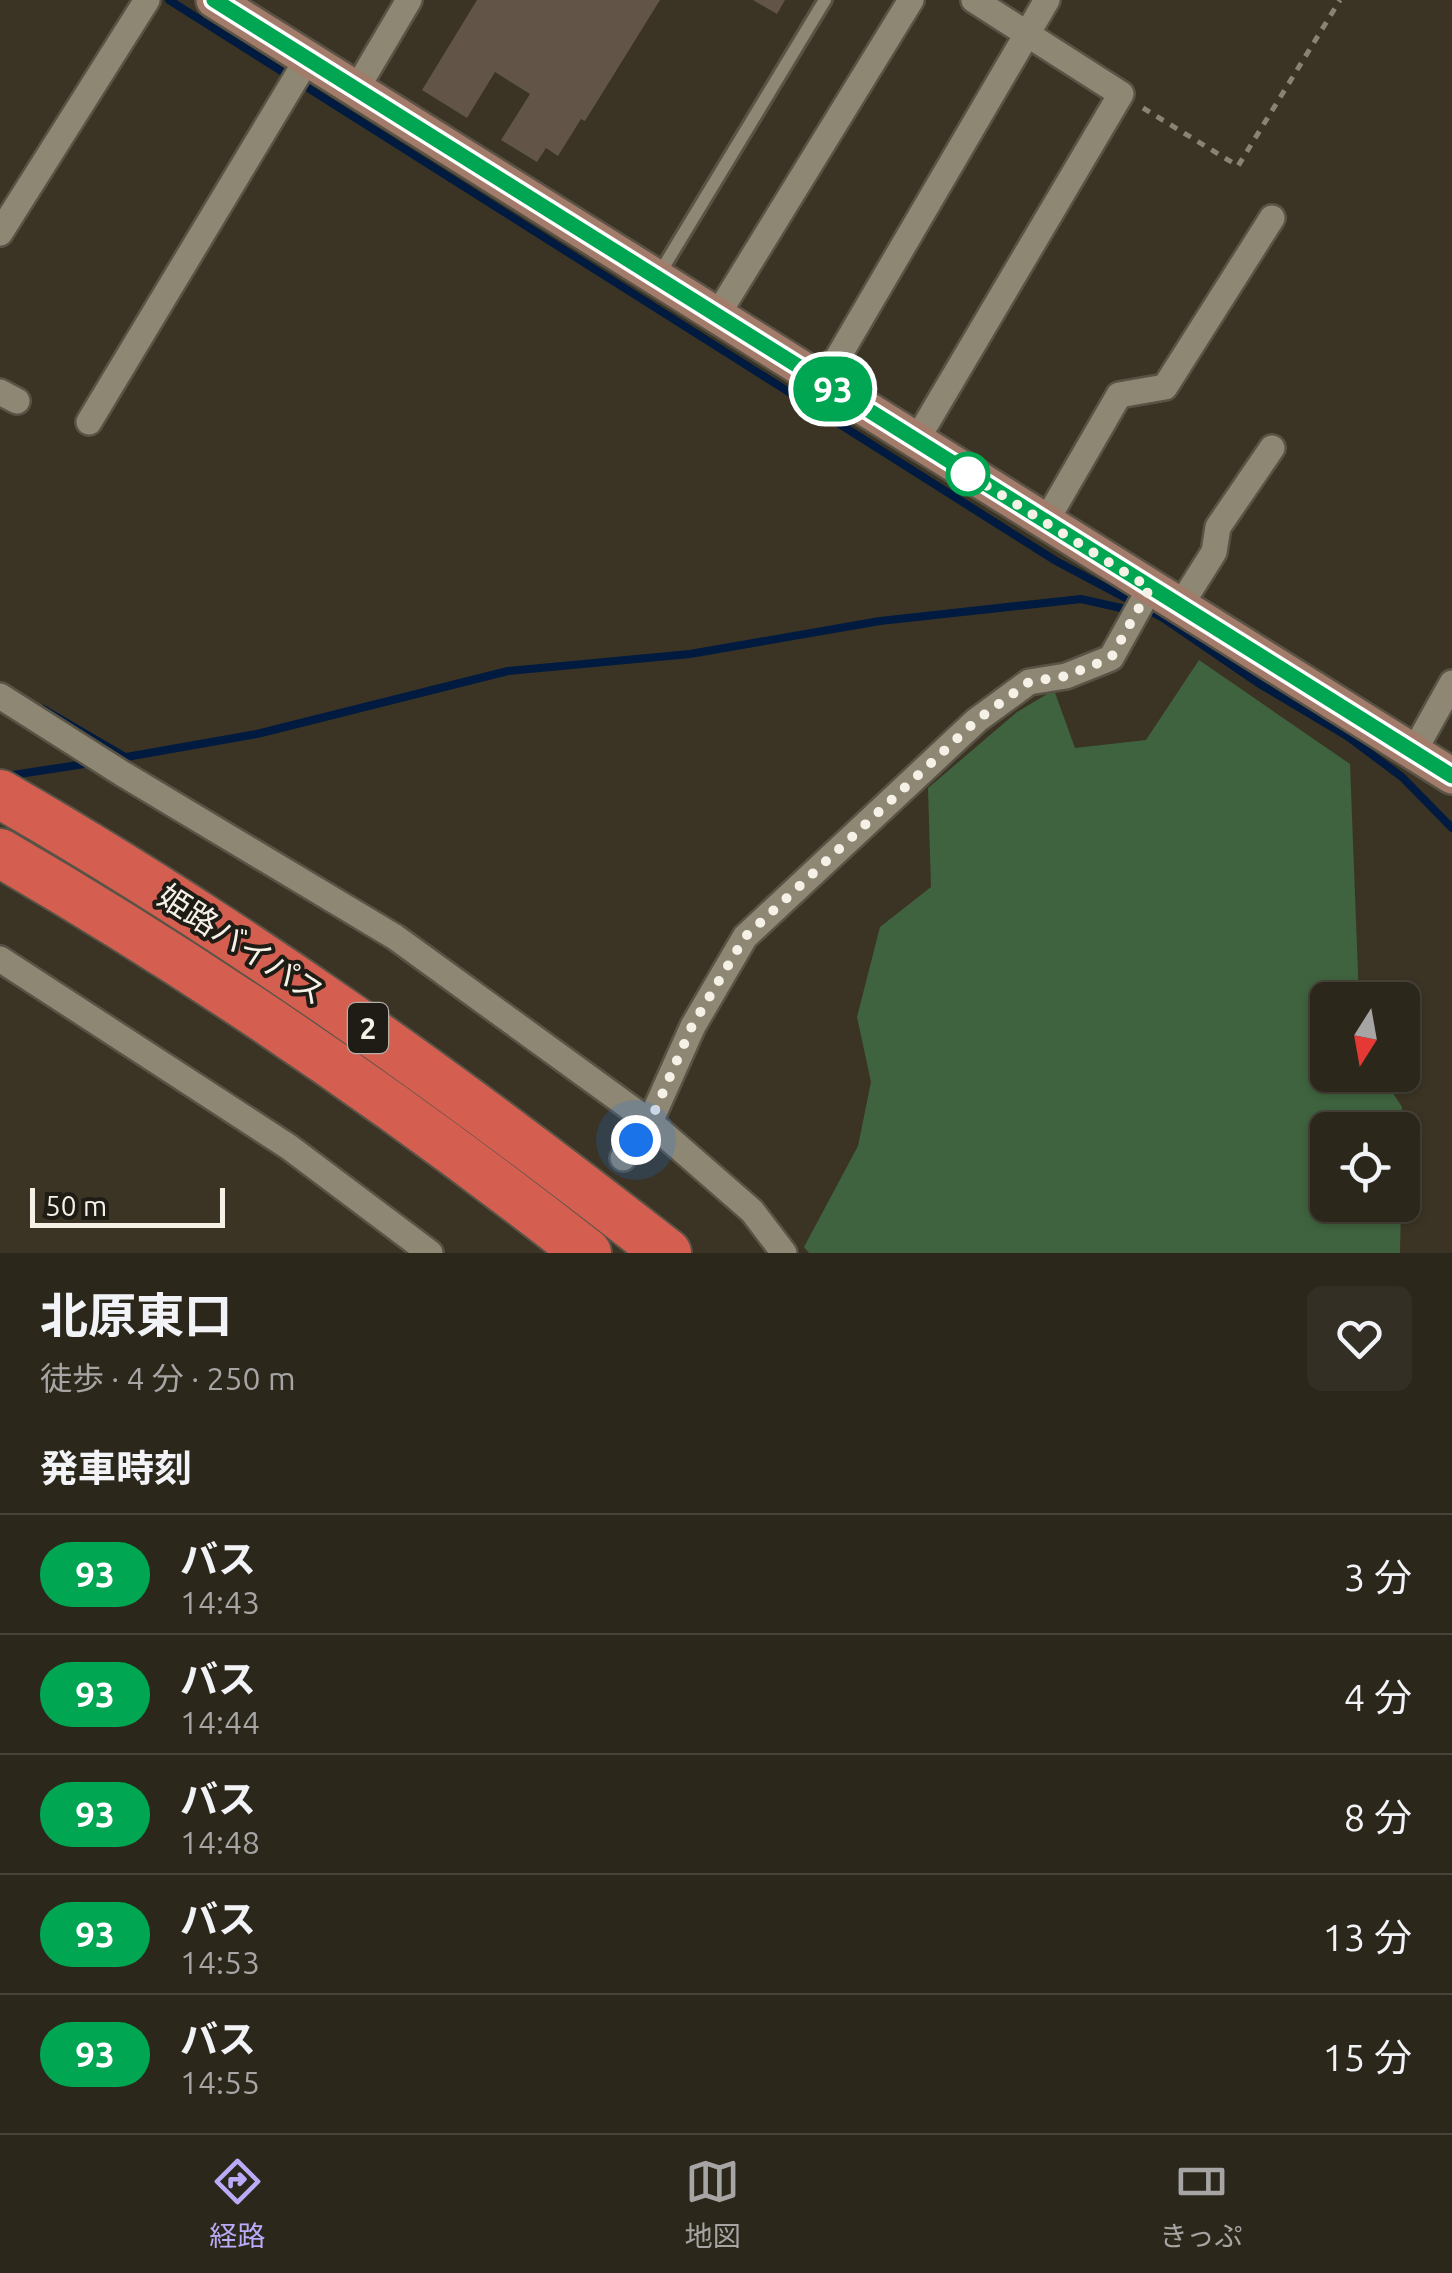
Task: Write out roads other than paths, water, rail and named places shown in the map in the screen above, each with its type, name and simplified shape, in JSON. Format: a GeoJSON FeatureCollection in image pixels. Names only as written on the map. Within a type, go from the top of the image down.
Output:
{"type":"FeatureCollection","features":[{"type":"Feature","properties":{"kind":"highway","name":"姫路バイパス"},"geometry":{"type":"LineString","coordinates":[[0,794],[199,914],[360,1022],[534,1149],[667,1253]]}},
{"type":"Feature","properties":{"kind":"highway","name":"姫路バイパス"},"geometry":{"type":"LineString","coordinates":[[15,862],[175,960],[330,1063],[587,1253]]}},
{"type":"Feature","properties":{"kind":"main road"},"geometry":{"type":"LineString","coordinates":[[214,0],[1452,776]]}},
{"type":"Feature","properties":{"kind":"street"},"geometry":{"type":"LineString","coordinates":[[356,88],[409,0]]}},
{"type":"Feature","properties":{"kind":"street"},"geometry":{"type":"LineString","coordinates":[[718,314],[911,0]]}},
{"type":"Feature","properties":{"kind":"street"},"geometry":{"type":"LineString","coordinates":[[916,441],[1121,94],[974,0]]}},
{"type":"Feature","properties":{"kind":"street"},"geometry":{"type":"LineString","coordinates":[[823,382],[1046,0]]}},
{"type":"Feature","properties":{"kind":"street"},"geometry":{"type":"LineString","coordinates":[[0,232],[146,1]]}},
{"type":"Feature","properties":{"kind":"street"},"geometry":{"type":"LineString","coordinates":[[89,422],[308,58]]}},
{"type":"Feature","properties":{"kind":"street"},"geometry":{"type":"LineString","coordinates":[[1045,522],[1119,395],[1165,388],[1272,218]]}},
{"type":"Feature","properties":{"kind":"street"},"geometry":{"type":"LineString","coordinates":[[1180,606],[1214,552],[1218,528],[1272,448]]}},
{"type":"Feature","properties":{"kind":"street"},"geometry":{"type":"LineString","coordinates":[[622,1158],[650,1122],[692,1026],[745,937],[977,720],[1029,682],[1066,676],[1111,658],[1150,588]]}},
{"type":"Feature","properties":{"kind":"street"},"geometry":{"type":"LineString","coordinates":[[1413,753],[1452,684]]}},
{"type":"Feature","properties":{"kind":"street"},"geometry":{"type":"LineString","coordinates":[[0,696],[394,937],[650,1122],[752,1211],[784,1253]]}},
{"type":"Feature","properties":{"kind":"street"},"geometry":{"type":"LineString","coordinates":[[0,959],[289,1148],[430,1253]]}},
{"type":"Feature","properties":{"kind":"lane"},"geometry":{"type":"LineString","coordinates":[[657,278],[825,0]]}},
{"type":"Feature","properties":{"kind":"waterway"},"geometry":{"type":"LineString","coordinates":[[169,0],[1056,561],[1163,618],[1258,683],[1347,736],[1402,777],[1452,828]]}},
{"type":"Feature","properties":{"kind":"waterway"},"geometry":{"type":"LineString","coordinates":[[115,759],[257,734],[508,671],[690,654],[880,621],[1081,599],[1130,610]]}},
{"type":"Feature","properties":{"kind":"waterway"},"geometry":{"type":"LineString","coordinates":[[43,709],[125,757]]}},
{"type":"Feature","properties":{"kind":"waterway"},"geometry":{"type":"LineString","coordinates":[[6,776],[91,763]]}}]}
